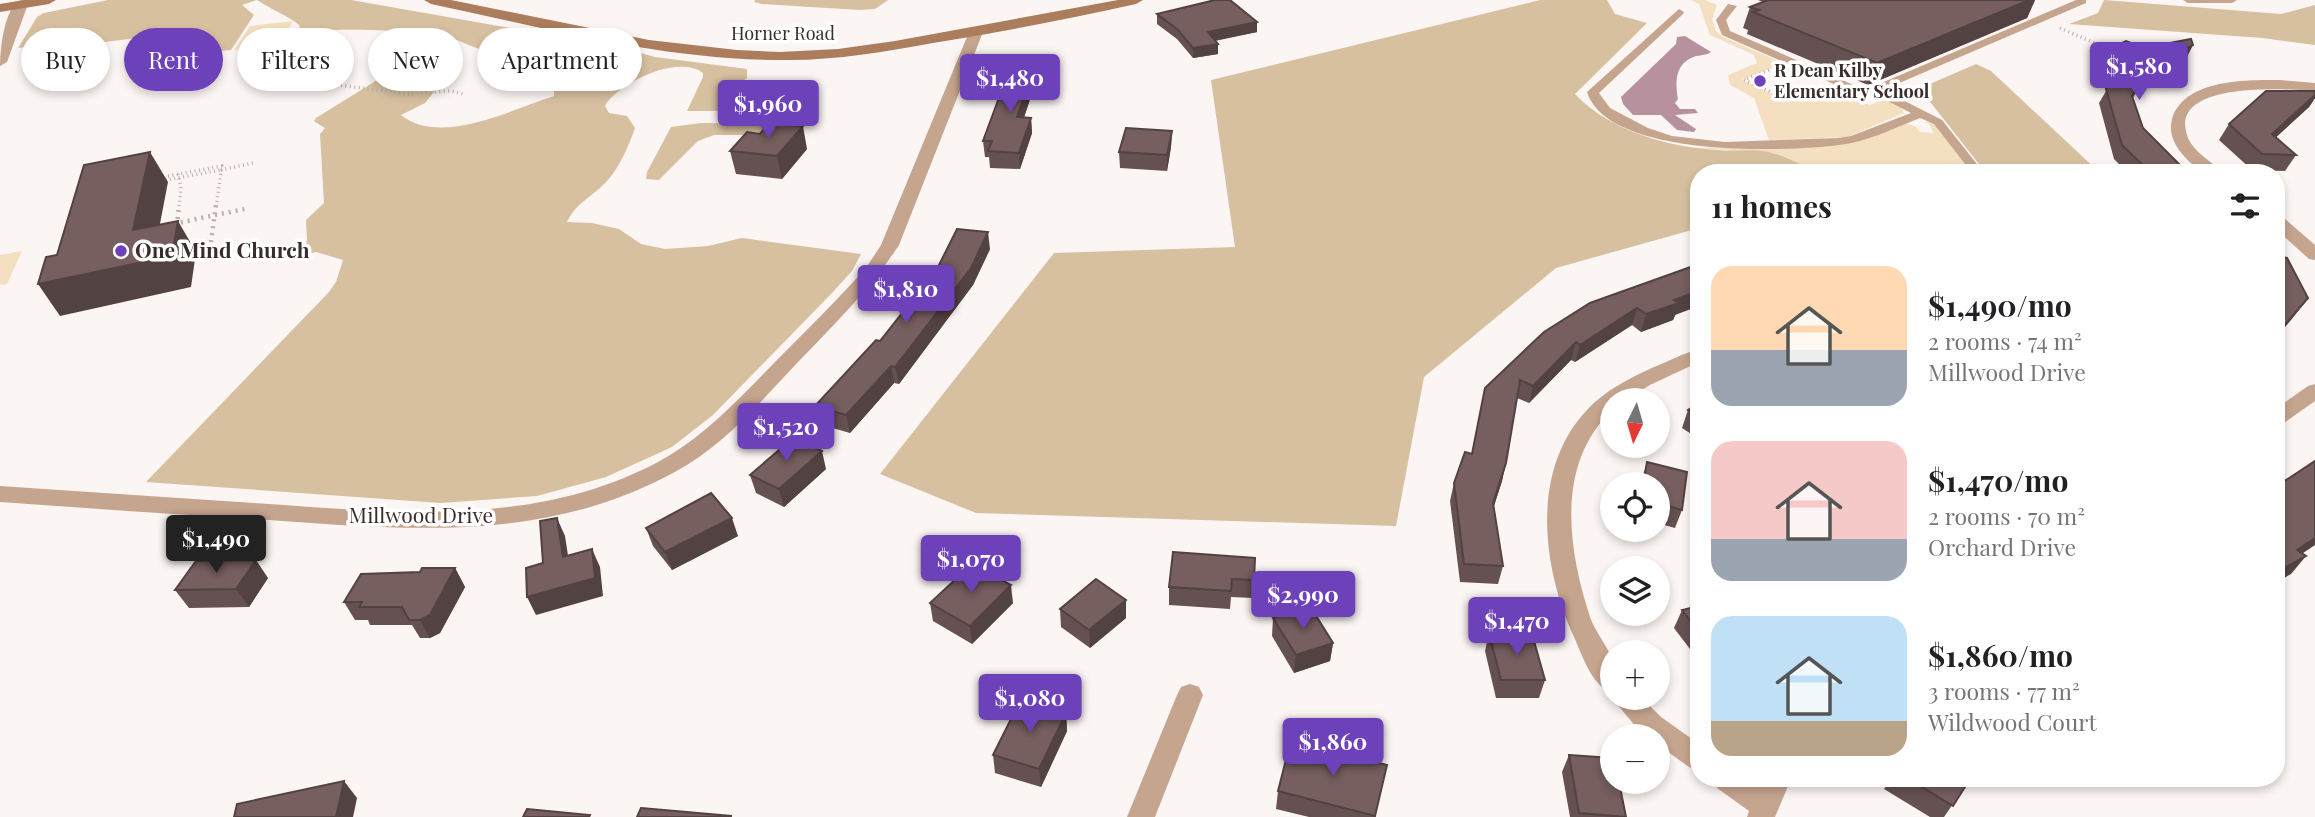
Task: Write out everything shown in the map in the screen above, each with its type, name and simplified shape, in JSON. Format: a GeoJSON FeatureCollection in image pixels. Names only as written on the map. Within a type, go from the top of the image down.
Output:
{"type":"FeatureCollection","features":[{"type":"Feature","properties":{"kind":"main road"},"geometry":{"type":"LineString","coordinates":[[0,8],[49,0]]}},
{"type":"Feature","properties":{"kind":"main road","name":"Horner Road"},"geometry":{"type":"LineString","coordinates":[[431,0],[629,39],[727,54],[781,56],[839,53],[976,32],[1136,0]]}},
{"type":"Feature","properties":{"kind":"street"},"geometry":{"type":"LineString","coordinates":[[0,62],[21,4]]}},
{"type":"Feature","properties":{"kind":"street","name":"Millwood Drive"},"geometry":{"type":"LineString","coordinates":[[0,494],[380,519],[462,520],[515,515],[566,506],[647,478],[681,459],[723,427],[873,271],[890,245],[976,32]]}},
{"type":"Feature","properties":{"kind":"street"},"geometry":{"type":"LineString","coordinates":[[2202,164],[2192,155],[2178,131],[2179,120],[2187,106],[2195,99],[2229,87],[2315,87]]}},
{"type":"Feature","properties":{"kind":"street"},"geometry":{"type":"LineString","coordinates":[[2285,227],[2315,255]]}},
{"type":"Feature","properties":{"kind":"street"},"geometry":{"type":"LineString","coordinates":[[1600,664],[1584,632],[1567,584],[1559,540],[1559,499],[1566,461],[1592,417],[1614,397],[1635,383],[1690,359]]}},
{"type":"Feature","properties":{"kind":"street"},"geometry":{"type":"LineString","coordinates":[[2285,412],[2315,391]]}},
{"type":"Feature","properties":{"kind":"street"},"geometry":{"type":"LineString","coordinates":[[1140,817],[1189,695]]}},
{"type":"Feature","properties":{"kind":"street"},"geometry":{"type":"LineString","coordinates":[[1637,710],[1651,725],[1690,753]]}},
{"type":"Feature","properties":{"kind":"street"},"geometry":{"type":"LineString","coordinates":[[1736,787],[1763,811],[1774,787]]}},
{"type":"Feature","properties":{"kind":"lane"},"geometry":{"type":"LineString","coordinates":[[1717,0],[1736,8],[1721,20],[1724,31],[1865,94],[2081,3],[2081,0]]}},
{"type":"Feature","properties":{"kind":"lane"},"geometry":{"type":"LineString","coordinates":[[2188,0],[2232,0]]}},
{"type":"Feature","properties":{"kind":"lane"},"geometry":{"type":"LineString","coordinates":[[1685,24],[1674,16],[1596,88],[1593,95],[1611,114],[1659,137],[1705,146],[1838,142],[1854,139],[1922,113]]}},
{"type":"Feature","properties":{"kind":"lane"},"geometry":{"type":"LineString","coordinates":[[1874,90],[1922,113],[1944,128],[1971,164]]}},
{"type":"Feature","properties":{"kind":"path"},"geometry":{"type":"LineString","coordinates":[[2043,19],[2124,56]]}},
{"type":"Feature","properties":{"kind":"path"},"geometry":{"type":"LineString","coordinates":[[1788,100],[1744,80],[1790,61]]}},
{"type":"Feature","properties":{"kind":"path"},"geometry":{"type":"LineString","coordinates":[[2148,66],[2196,87]]}},
{"type":"Feature","properties":{"kind":"path"},"geometry":{"type":"LineString","coordinates":[[354,87],[406,94],[451,91],[464,94]]}},
{"type":"Feature","properties":{"kind":"path"},"geometry":{"type":"LineString","coordinates":[[158,182],[253,163]]}},
{"type":"Feature","properties":{"kind":"path"},"geometry":{"type":"LineString","coordinates":[[168,176],[222,166],[211,249]]}},
{"type":"Feature","properties":{"kind":"path"},"geometry":{"type":"LineString","coordinates":[[178,174],[181,187],[178,226],[168,226],[215,215],[246,209]]}},
{"type":"Feature","properties":{"kind":"path"},"geometry":{"type":"LineString","coordinates":[[185,251],[232,248]]}},
{"type":"Feature","properties":{"kind":"shaded area"},"geometry":{"type":"Polygon","coordinates":[[[108,0],[257,0],[242,5],[254,15],[245,28],[237,28],[237,41],[231,50],[223,51],[223,28],[124,28],[124,40],[110,41],[110,28],[30,28],[37,17],[44,13],[108,0]]]}},
{"type":"Feature","properties":{"kind":"shaded area"},"geometry":{"type":"Polygon","coordinates":[[[257,0],[351,0],[510,28],[477,28],[477,48],[463,43],[463,28],[354,30],[299,28],[297,23],[257,0]]]}},
{"type":"Feature","properties":{"kind":"shaded area"},"geometry":{"type":"Polygon","coordinates":[[[888,0],[875,9],[860,10],[762,4],[754,2],[888,0]]]}},
{"type":"Feature","properties":{"kind":"shaded area"},"geometry":{"type":"Polygon","coordinates":[[[1540,0],[1607,0],[1615,14],[1647,23],[1575,94],[1589,107],[1622,127],[1660,141],[1699,148],[1766,152],[1798,164],[1690,164],[1690,231],[1556,268],[1424,377],[1396,526],[976,513],[880,474],[1054,253],[1235,247],[1211,80],[1540,0]]]}},
{"type":"Feature","properties":{"kind":"shaded area"},"geometry":{"type":"Polygon","coordinates":[[[1691,0],[1705,0],[1717,5],[1712,19],[1721,36],[1783,63],[1742,80],[1786,100],[1824,85],[1870,105],[1885,99],[1900,106],[1904,113],[1847,137],[1769,140],[1754,98],[1730,85],[1728,75],[1757,63],[1754,55],[1710,35],[1699,4],[1691,0]]]}},
{"type":"Feature","properties":{"kind":"shaded area"},"geometry":{"type":"Polygon","coordinates":[[[2104,0],[2281,14],[2315,5],[2315,45],[2262,38],[2069,24],[2098,13],[2104,0]]]}},
{"type":"Feature","properties":{"kind":"shaded area"},"geometry":{"type":"Polygon","coordinates":[[[293,21],[289,28],[249,28],[293,21]]]}},
{"type":"Feature","properties":{"kind":"shaded area"},"geometry":{"type":"Polygon","coordinates":[[[1685,36],[1711,52],[1689,59],[1678,73],[1678,99],[1675,103],[1680,109],[1695,109],[1698,113],[1675,115],[1696,129],[1694,132],[1677,130],[1661,115],[1633,115],[1623,104],[1621,97],[1676,44],[1677,37],[1685,36]]]}},
{"type":"Feature","properties":{"kind":"shaded area"},"geometry":{"type":"Polygon","coordinates":[[[642,53],[747,69],[747,78],[739,84],[739,89],[744,92],[734,111],[687,111],[703,77],[703,73],[692,68],[664,69],[642,77],[642,53]]]}},
{"type":"Feature","properties":{"kind":"shaded area"},"geometry":{"type":"Polygon","coordinates":[[[1976,64],[1991,71],[2090,164],[1979,164],[1924,94],[1923,87],[1976,64]]]}},
{"type":"Feature","properties":{"kind":"shaded area"},"geometry":{"type":"Polygon","coordinates":[[[368,86],[368,91],[435,91],[425,103],[401,115],[417,124],[436,127],[477,122],[554,96],[554,91],[619,91],[605,106],[609,113],[627,116],[635,128],[611,177],[580,205],[567,222],[592,223],[619,229],[641,244],[665,249],[708,246],[742,238],[861,254],[852,271],[713,415],[672,447],[606,477],[537,496],[441,503],[146,482],[336,282],[343,260],[316,252],[304,255],[307,240],[306,220],[324,203],[320,134],[325,128],[314,121],[316,118],[368,86]]]}},
{"type":"Feature","properties":{"kind":"shaded area"},"geometry":{"type":"Polygon","coordinates":[[[1928,121],[1935,123],[1968,164],[1798,164],[1774,153],[1694,148],[1845,144],[1874,136],[1904,123],[1915,126],[1920,132],[1934,133],[1928,123],[1925,123],[1928,121]]]}},
{"type":"Feature","properties":{"kind":"shaded area"},"geometry":{"type":"Polygon","coordinates":[[[701,123],[793,124],[803,125],[803,130],[779,135],[714,135],[698,141],[659,180],[646,179],[647,172],[671,127],[701,123]]]}},
{"type":"Feature","properties":{"kind":"shaded area"},"geometry":{"type":"Polygon","coordinates":[[[22,251],[7,284],[0,285],[0,255],[22,251]]]}},
{"type":"Feature","properties":{"kind":"building"},"geometry":{"type":"Polygon","coordinates":[[[1215,0],[1230,0],[1257,22],[1208,32],[1218,44],[1193,48],[1177,29],[1157,14],[1215,0]]]}},
{"type":"Feature","properties":{"kind":"building"},"geometry":{"type":"Polygon","coordinates":[[[1768,0],[2029,0],[1877,63],[1753,12],[1759,10],[1750,7],[1768,0]]]}},
{"type":"Feature","properties":{"kind":"building"},"geometry":{"type":"Polygon","coordinates":[[[2191,39],[2193,45],[2151,66],[2132,96],[2143,128],[2179,164],[2142,164],[2122,145],[2106,89],[2123,63],[2099,54],[2126,41],[2144,48],[2191,39]]]}},
{"type":"Feature","properties":{"kind":"building"},"geometry":{"type":"Polygon","coordinates":[[[1010,68],[1034,69],[1017,117],[1031,118],[1019,153],[988,151],[992,141],[983,141],[1010,68]]]}},
{"type":"Feature","properties":{"kind":"building"},"geometry":{"type":"Polygon","coordinates":[[[2266,91],[2315,91],[2315,95],[2272,134],[2296,155],[2262,154],[2229,124],[2266,91]]]}},
{"type":"Feature","properties":{"kind":"building"},"geometry":{"type":"Polygon","coordinates":[[[769,123],[803,126],[777,156],[730,151],[747,132],[760,134],[769,123]]]}},
{"type":"Feature","properties":{"kind":"building"},"geometry":{"type":"Polygon","coordinates":[[[1126,128],[1172,131],[1167,155],[1119,152],[1126,128]]]}},
{"type":"Feature","properties":{"kind":"building"},"geometry":{"type":"Polygon","coordinates":[[[150,152],[133,230],[178,221],[172,256],[38,284],[46,257],[57,255],[84,165],[150,152]]]}},
{"type":"Feature","properties":{"kind":"building"},"geometry":{"type":"Polygon","coordinates":[[[957,229],[988,232],[971,268],[895,367],[891,366],[846,415],[815,406],[876,340],[880,341],[925,284],[929,285],[957,229]]]}},
{"type":"Feature","properties":{"kind":"building"},"geometry":{"type":"Polygon","coordinates":[[[2285,258],[2287,258],[2308,298],[2285,325],[2285,258]]]}},
{"type":"Feature","properties":{"kind":"building"},"geometry":{"type":"Polygon","coordinates":[[[1690,267],[1690,294],[1674,300],[1679,303],[1646,314],[1637,308],[1580,345],[1576,342],[1533,386],[1520,380],[1506,463],[1493,503],[1503,566],[1464,564],[1454,483],[1465,452],[1472,454],[1485,388],[1544,332],[1590,303],[1690,267]]]}},
{"type":"Feature","properties":{"kind":"building"},"geometry":{"type":"Polygon","coordinates":[[[793,438],[822,451],[779,489],[750,475],[793,438]]]}},
{"type":"Feature","properties":{"kind":"building"},"geometry":{"type":"Polygon","coordinates":[[[2315,461],[2315,538],[2297,550],[2306,556],[2285,568],[2285,481],[2315,461]]]}},
{"type":"Feature","properties":{"kind":"building"},"geometry":{"type":"Polygon","coordinates":[[[1647,462],[1687,472],[1682,510],[1670,507],[1670,472],[1645,472],[1647,462]]]}},
{"type":"Feature","properties":{"kind":"building"},"geometry":{"type":"Polygon","coordinates":[[[711,493],[732,518],[665,552],[646,528],[711,493]]]}},
{"type":"Feature","properties":{"kind":"building"},"geometry":{"type":"Polygon","coordinates":[[[557,518],[563,557],[592,549],[595,578],[527,597],[526,568],[543,563],[540,521],[557,518]]]}},
{"type":"Feature","properties":{"kind":"building"},"geometry":{"type":"Polygon","coordinates":[[[1173,552],[1255,558],[1254,580],[1232,579],[1231,591],[1169,587],[1173,552]]]}},
{"type":"Feature","properties":{"kind":"building"},"geometry":{"type":"Polygon","coordinates":[[[256,560],[236,589],[175,590],[196,561],[256,560]]]}},
{"type":"Feature","properties":{"kind":"building"},"geometry":{"type":"Polygon","coordinates":[[[972,564],[1011,585],[970,626],[930,603],[972,564]]]}},
{"type":"Feature","properties":{"kind":"building"},"geometry":{"type":"Polygon","coordinates":[[[422,568],[455,568],[430,615],[420,620],[409,620],[402,607],[359,607],[362,602],[344,602],[361,574],[420,572],[422,568]]]}},
{"type":"Feature","properties":{"kind":"building"},"geometry":{"type":"Polygon","coordinates":[[[1096,579],[1126,600],[1089,630],[1060,609],[1096,579]]]}},
{"type":"Feature","properties":{"kind":"building"},"geometry":{"type":"Polygon","coordinates":[[[1310,606],[1333,643],[1296,655],[1273,618],[1310,606]]]}},
{"type":"Feature","properties":{"kind":"building"},"geometry":{"type":"Polygon","coordinates":[[[1690,608],[1690,620],[1682,610],[1690,608]]]}},
{"type":"Feature","properties":{"kind":"building"},"geometry":{"type":"Polygon","coordinates":[[[1489,633],[1532,634],[1545,680],[1501,680],[1489,633]]]}},
{"type":"Feature","properties":{"kind":"building"},"geometry":{"type":"Polygon","coordinates":[[[1021,699],[1066,713],[1039,769],[993,755],[1021,699]]]}},
{"type":"Feature","properties":{"kind":"building"},"geometry":{"type":"Polygon","coordinates":[[[1291,740],[1387,765],[1375,816],[1278,791],[1291,740]]]}},
{"type":"Feature","properties":{"kind":"building"},"geometry":{"type":"Polygon","coordinates":[[[1569,755],[1600,757],[1600,794],[1621,794],[1626,817],[1579,813],[1569,755]]]}},
{"type":"Feature","properties":{"kind":"building"},"geometry":{"type":"Polygon","coordinates":[[[344,781],[336,817],[234,817],[237,804],[344,781]]]}},
{"type":"Feature","properties":{"kind":"building"},"geometry":{"type":"Polygon","coordinates":[[[1922,787],[1965,787],[1953,806],[1922,787]]]}},
{"type":"Feature","properties":{"kind":"building"},"geometry":{"type":"Polygon","coordinates":[[[641,808],[731,816],[731,817],[637,817],[641,808]]]}},
{"type":"Feature","properties":{"kind":"building"},"geometry":{"type":"Polygon","coordinates":[[[527,809],[590,815],[523,817],[527,809]]]}},
{"type":"Feature","properties":{"kind":"place","name":"R Dean Kilby Elementary School"},"geometry":{"type":"Point","coordinates":[1760,81]}},
{"type":"Feature","properties":{"kind":"place","name":"One Mind Church"},"geometry":{"type":"Point","coordinates":[121,251]}}]}
